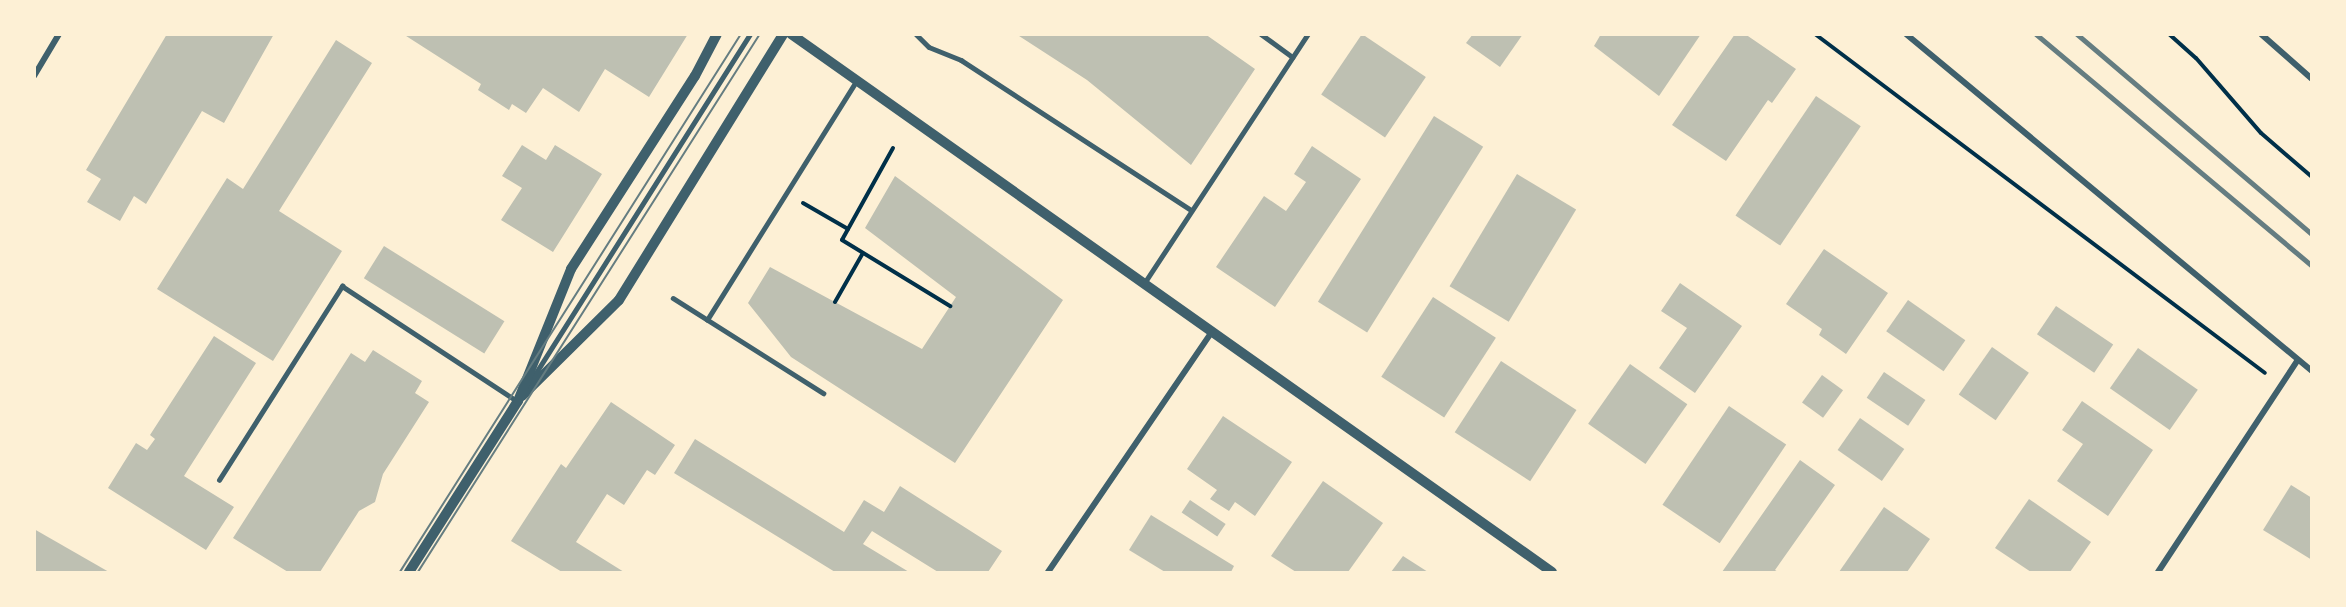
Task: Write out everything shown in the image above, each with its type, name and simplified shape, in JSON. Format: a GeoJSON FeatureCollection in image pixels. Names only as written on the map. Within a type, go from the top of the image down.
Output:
{"type":"FeatureCollection","features":[{"type":"Feature","properties":{"kind":"street"},"geometry":{"type":"LineString","coordinates":[[34,76],[59,34]]}},
{"type":"Feature","properties":{"kind":"street"},"geometry":{"type":"LineString","coordinates":[[409,573],[518,401],[571,269],[695,76],[717,34]]}},
{"type":"Feature","properties":{"kind":"street"},"geometry":{"type":"LineString","coordinates":[[518,401],[619,300],[783,34]]}},
{"type":"Feature","properties":{"kind":"street"},"geometry":{"type":"LineString","coordinates":[[791,34],[1552,573]]}},
{"type":"Feature","properties":{"kind":"street"},"geometry":{"type":"LineString","coordinates":[[1906,34],[2312,371]]}},
{"type":"Feature","properties":{"kind":"street"},"geometry":{"type":"LineString","coordinates":[[2261,34],[2312,78]]}},
{"type":"Feature","properties":{"kind":"street"},"geometry":{"type":"LineString","coordinates":[[1048,573],[1212,332]]}},
{"type":"Feature","properties":{"kind":"street"},"geometry":{"type":"LineString","coordinates":[[2158,573],[2298,360]]}},
{"type":"Feature","properties":{"kind":"lane"},"geometry":{"type":"LineString","coordinates":[[219,480],[342,286],[518,401],[750,34]]}},
{"type":"Feature","properties":{"kind":"lane"},"geometry":{"type":"LineString","coordinates":[[916,34],[929,47],[962,60],[1191,210]]}},
{"type":"Feature","properties":{"kind":"lane"},"geometry":{"type":"LineString","coordinates":[[1261,34],[1293,57]]}},
{"type":"Feature","properties":{"kind":"lane"},"geometry":{"type":"LineString","coordinates":[[1144,285],[1308,34]]}},
{"type":"Feature","properties":{"kind":"lane"},"geometry":{"type":"LineString","coordinates":[[707,320],[856,82]]}},
{"type":"Feature","properties":{"kind":"lane"},"geometry":{"type":"LineString","coordinates":[[673,298],[823,393]]}},
{"type":"Feature","properties":{"kind":"path"},"geometry":{"type":"LineString","coordinates":[[1815,34],[2281,385]]}},
{"type":"Feature","properties":{"kind":"path"},"geometry":{"type":"LineString","coordinates":[[2169,34],[2196,58],[2261,134],[2312,177]]}},
{"type":"Feature","properties":{"kind":"path"},"geometry":{"type":"LineString","coordinates":[[892,148],[842,240],[950,306]]}},
{"type":"Feature","properties":{"kind":"path"},"geometry":{"type":"LineString","coordinates":[[786,193],[848,229]]}},
{"type":"Feature","properties":{"kind":"path"},"geometry":{"type":"LineString","coordinates":[[835,302],[863,253]]}},
{"type":"Feature","properties":{"kind":"building"},"geometry":{"type":"Polygon","coordinates":[[[167,34],[274,34],[224,123],[202,111],[146,204],[134,196],[120,221],[87,202],[101,179],[86,170],[167,34]]]}},
{"type":"Feature","properties":{"kind":"building"},"geometry":{"type":"Polygon","coordinates":[[[403,34],[688,34],[649,97],[605,69],[579,112],[543,88],[526,113],[512,104],[509,110],[478,90],[481,84],[403,34]]]}},
{"type":"Feature","properties":{"kind":"building"},"geometry":{"type":"Polygon","coordinates":[[[1016,34],[1205,34],[1255,69],[1191,165],[1087,80],[1016,34]]]}},
{"type":"Feature","properties":{"kind":"building"},"geometry":{"type":"Polygon","coordinates":[[[1362,34],[1426,77],[1385,138],[1321,95],[1362,34]]]}},
{"type":"Feature","properties":{"kind":"building"},"geometry":{"type":"Polygon","coordinates":[[[1473,34],[1523,34],[1500,67],[1466,43],[1473,34]]]}},
{"type":"Feature","properties":{"kind":"building"},"geometry":{"type":"Polygon","coordinates":[[[1601,34],[1701,34],[1659,96],[1594,46],[1601,34]]]}},
{"type":"Feature","properties":{"kind":"building"},"geometry":{"type":"Polygon","coordinates":[[[1735,34],[1745,34],[1796,69],[1772,103],[1768,100],[1726,161],[1672,125],[1735,34]]]}},
{"type":"Feature","properties":{"kind":"building"},"geometry":{"type":"Polygon","coordinates":[[[336,40],[372,63],[279,211],[342,251],[273,361],[157,289],[227,178],[243,189],[336,40]]]}},
{"type":"Feature","properties":{"kind":"building"},"geometry":{"type":"Polygon","coordinates":[[[1816,96],[1861,126],[1780,246],[1735,215],[1816,96]]]}},
{"type":"Feature","properties":{"kind":"building"},"geometry":{"type":"Polygon","coordinates":[[[1434,116],[1483,147],[1367,332],[1318,302],[1434,116]]]}},
{"type":"Feature","properties":{"kind":"building"},"geometry":{"type":"Polygon","coordinates":[[[522,145],[546,160],[555,145],[602,174],[553,252],[501,220],[522,188],[502,176],[522,145]]]}},
{"type":"Feature","properties":{"kind":"building"},"geometry":{"type":"Polygon","coordinates":[[[1312,146],[1361,179],[1275,307],[1216,267],[1264,196],[1286,211],[1306,182],[1294,174],[1312,146]]]}},
{"type":"Feature","properties":{"kind":"building"},"geometry":{"type":"Polygon","coordinates":[[[1517,174],[1576,210],[1509,322],[1450,286],[1517,174]]]}},
{"type":"Feature","properties":{"kind":"building"},"geometry":{"type":"Polygon","coordinates":[[[895,176],[1063,300],[955,463],[791,357],[748,303],[770,267],[922,349],[956,297],[865,228],[895,176]]]}},
{"type":"Feature","properties":{"kind":"building"},"geometry":{"type":"Polygon","coordinates":[[[384,246],[504,321],[484,353],[364,278],[384,246]]]}},
{"type":"Feature","properties":{"kind":"building"},"geometry":{"type":"Polygon","coordinates":[[[1824,249],[1888,293],[1846,354],[1819,335],[1822,329],[1786,304],[1824,249]]]}},
{"type":"Feature","properties":{"kind":"building"},"geometry":{"type":"Polygon","coordinates":[[[1680,283],[1742,326],[1695,393],[1659,368],[1687,328],[1661,311],[1680,283]]]}},
{"type":"Feature","properties":{"kind":"building"},"geometry":{"type":"Polygon","coordinates":[[[1433,297],[1496,338],[1444,418],[1381,377],[1433,297]]]}},
{"type":"Feature","properties":{"kind":"building"},"geometry":{"type":"Polygon","coordinates":[[[1908,300],[1965,340],[1944,371],[1886,331],[1908,300]]]}},
{"type":"Feature","properties":{"kind":"building"},"geometry":{"type":"Polygon","coordinates":[[[2056,306],[2113,345],[2094,373],[2037,334],[2056,306]]]}},
{"type":"Feature","properties":{"kind":"building"},"geometry":{"type":"Polygon","coordinates":[[[214,336],[256,363],[184,476],[234,507],[206,550],[108,488],[136,443],[147,450],[155,439],[150,435],[214,336]]]}},
{"type":"Feature","properties":{"kind":"building"},"geometry":{"type":"Polygon","coordinates":[[[1992,347],[2029,373],[1996,420],[1959,395],[1992,347]]]}},
{"type":"Feature","properties":{"kind":"building"},"geometry":{"type":"Polygon","coordinates":[[[2138,348],[2198,390],[2170,430],[2110,388],[2138,348]]]}},
{"type":"Feature","properties":{"kind":"building"},"geometry":{"type":"Polygon","coordinates":[[[373,350],[422,381],[415,393],[429,402],[383,474],[375,502],[359,511],[320,572],[288,572],[233,538],[351,353],[365,362],[373,350]]]}},
{"type":"Feature","properties":{"kind":"building"},"geometry":{"type":"Polygon","coordinates":[[[1501,361],[1576,410],[1530,481],[1455,432],[1501,361]]]}},
{"type":"Feature","properties":{"kind":"building"},"geometry":{"type":"Polygon","coordinates":[[[1630,364],[1687,404],[1645,464],[1588,424],[1630,364]]]}},
{"type":"Feature","properties":{"kind":"building"},"geometry":{"type":"Polygon","coordinates":[[[1884,372],[1925,400],[1908,426],[1867,398],[1884,372]]]}},
{"type":"Feature","properties":{"kind":"building"},"geometry":{"type":"Polygon","coordinates":[[[1822,375],[1843,390],[1823,418],[1802,403],[1822,375]]]}},
{"type":"Feature","properties":{"kind":"building"},"geometry":{"type":"Polygon","coordinates":[[[2082,401],[2153,450],[2108,516],[2057,481],[2083,444],[2062,430],[2082,401]]]}},
{"type":"Feature","properties":{"kind":"building"},"geometry":{"type":"Polygon","coordinates":[[[611,402],[675,445],[655,475],[647,470],[624,505],[607,494],[576,542],[624,572],[562,572],[511,541],[561,464],[566,468],[611,402]]]}},
{"type":"Feature","properties":{"kind":"building"},"geometry":{"type":"Polygon","coordinates":[[[1729,406],[1786,445],[1720,543],[1662,505],[1729,406]]]}},
{"type":"Feature","properties":{"kind":"building"},"geometry":{"type":"Polygon","coordinates":[[[1223,416],[1292,462],[1255,516],[1235,502],[1229,511],[1210,499],[1217,490],[1187,469],[1223,416]]]}},
{"type":"Feature","properties":{"kind":"building"},"geometry":{"type":"Polygon","coordinates":[[[1860,418],[1904,449],[1882,481],[1838,450],[1860,418]]]}},
{"type":"Feature","properties":{"kind":"building"},"geometry":{"type":"Polygon","coordinates":[[[695,439],[844,532],[864,500],[884,512],[900,486],[1002,551],[988,572],[938,572],[872,531],[863,544],[909,572],[835,572],[674,473],[695,439]]]}},
{"type":"Feature","properties":{"kind":"building"},"geometry":{"type":"Polygon","coordinates":[[[1800,460],[1835,485],[1775,570],[1778,572],[1722,572],[1800,460]]]}},
{"type":"Feature","properties":{"kind":"building"},"geometry":{"type":"Polygon","coordinates":[[[1323,481],[1383,523],[1348,572],[1296,572],[1271,556],[1323,481]]]}},
{"type":"Feature","properties":{"kind":"building"},"geometry":{"type":"Polygon","coordinates":[[[2291,485],[2312,498],[2312,560],[2263,530],[2291,485]]]}},
{"type":"Feature","properties":{"kind":"building"},"geometry":{"type":"Polygon","coordinates":[[[2029,499],[2091,542],[2070,572],[2031,572],[1995,548],[2029,499]]]}},
{"type":"Feature","properties":{"kind":"building"},"geometry":{"type":"Polygon","coordinates":[[[1190,500],[1226,524],[1217,536],[1182,512],[1190,500]]]}},
{"type":"Feature","properties":{"kind":"building"},"geometry":{"type":"Polygon","coordinates":[[[1884,507],[1930,539],[1907,572],[1839,572],[1884,507]]]}},
{"type":"Feature","properties":{"kind":"building"},"geometry":{"type":"Polygon","coordinates":[[[1151,515],[1234,566],[1231,572],[1165,572],[1129,550],[1151,515]]]}},
{"type":"Feature","properties":{"kind":"building"},"geometry":{"type":"Polygon","coordinates":[[[34,529],[109,572],[34,572],[34,529]]]}},
{"type":"Feature","properties":{"kind":"building"},"geometry":{"type":"Polygon","coordinates":[[[1403,556],[1428,572],[1391,572],[1403,556]]]}},
{"type":"Feature","properties":{"kind":"tram line"},"geometry":{"type":"LineString","coordinates":[[400,572],[741,34]]}},
{"type":"Feature","properties":{"kind":"tram line"},"geometry":{"type":"LineString","coordinates":[[418,572],[760,34]]}},
{"type":"Feature","properties":{"kind":"railway"},"geometry":{"type":"LineString","coordinates":[[2036,34],[2312,266]]}},
{"type":"Feature","properties":{"kind":"railway"},"geometry":{"type":"LineString","coordinates":[[2077,34],[2312,234]]}}]}
